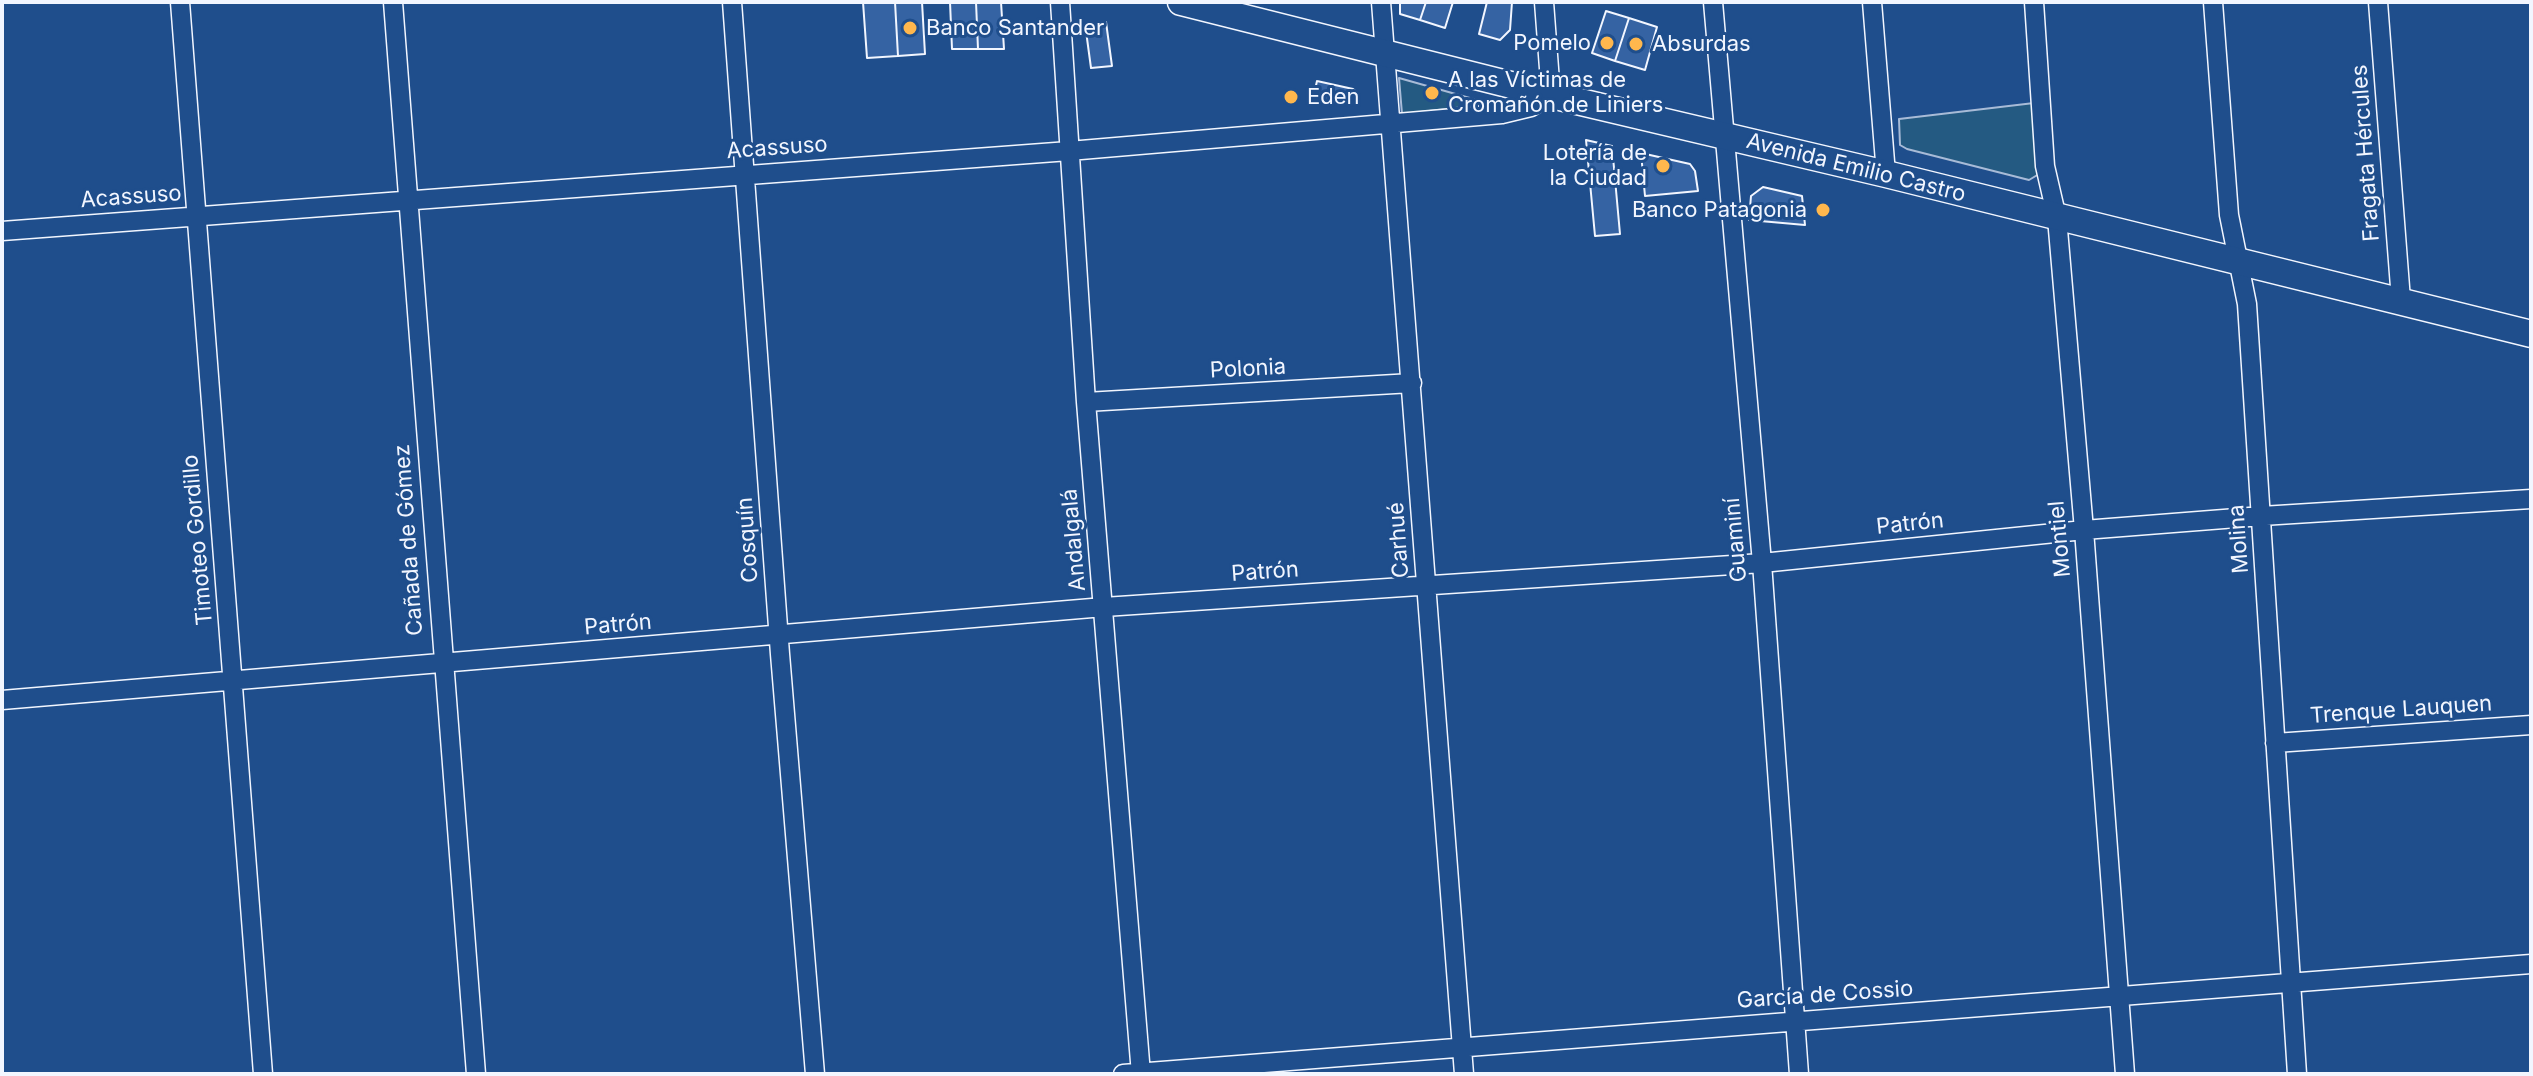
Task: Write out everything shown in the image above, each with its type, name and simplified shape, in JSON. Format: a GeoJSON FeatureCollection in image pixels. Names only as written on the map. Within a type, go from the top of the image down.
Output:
{"type":"FeatureCollection","features":[{"type":"Feature","properties":{"kind":"main road","name":"Avenida Emilio Castro"},"geometry":{"type":"LineString","coordinates":[[1181,2],[2531,334]]}},
{"type":"Feature","properties":{"kind":"street","name":"Timoteo Gordillo"},"geometry":{"type":"LineString","coordinates":[[180,2],[263,1074]]}},
{"type":"Feature","properties":{"kind":"street","name":"Cañada de Gómez"},"geometry":{"type":"LineString","coordinates":[[393,2],[476,1074]]}},
{"type":"Feature","properties":{"kind":"street","name":"Cosquín"},"geometry":{"type":"LineString","coordinates":[[732,2],[815,1074]]}},
{"type":"Feature","properties":{"kind":"street","name":"Andalgalá"},"geometry":{"type":"LineString","coordinates":[[1060,2],[1135,1074]]}},
{"type":"Feature","properties":{"kind":"street","name":"Carhué"},"geometry":{"type":"LineString","coordinates":[[1381,2],[1464,1074]]}},
{"type":"Feature","properties":{"kind":"street"},"geometry":{"type":"LineString","coordinates":[[1544,2],[1551,95]]}},
{"type":"Feature","properties":{"kind":"street","name":"Guaminí"},"geometry":{"type":"LineString","coordinates":[[1713,2],[1762,563],[1799,1074]]}},
{"type":"Feature","properties":{"kind":"street"},"geometry":{"type":"LineString","coordinates":[[1872,2],[1886,174]]}},
{"type":"Feature","properties":{"kind":"street","name":"Montiel"},"geometry":{"type":"LineString","coordinates":[[2034,2],[2045,166],[2057,218],[2084,530],[2125,1074]]}},
{"type":"Feature","properties":{"kind":"street","name":"Molina"},"geometry":{"type":"LineString","coordinates":[[2213,2],[2229,215],[2247,304],[2297,1074]]}},
{"type":"Feature","properties":{"kind":"street","name":"Fragata Hércules"},"geometry":{"type":"LineString","coordinates":[[2378,2],[2401,300]]}},
{"type":"Feature","properties":{"kind":"street","name":"Acassuso"},"geometry":{"type":"LineString","coordinates":[[2,231],[1391,125],[1502,114],[1531,107],[1551,95]]}},
{"type":"Feature","properties":{"kind":"street","name":"Polonia"},"geometry":{"type":"LineString","coordinates":[[1086,402],[1412,383]]}},
{"type":"Feature","properties":{"kind":"street","name":"Patrón"},"geometry":{"type":"LineString","coordinates":[[2,700],[1104,607],[1762,563],[2084,530],[2531,499]]}},
{"type":"Feature","properties":{"kind":"street","name":"Trenque Lauquen"},"geometry":{"type":"LineString","coordinates":[[2275,743],[2531,725]]}},
{"type":"Feature","properties":{"kind":"street","name":"García de Cossio"},"geometry":{"type":"LineString","coordinates":[[1135,1074],[2531,964]]}},
{"type":"Feature","properties":{"kind":"shaded area"},"geometry":{"type":"Polygon","coordinates":[[[1399,78],[1491,104],[1402,114],[1399,78]]]}},
{"type":"Feature","properties":{"kind":"shaded area"},"geometry":{"type":"Polygon","coordinates":[[[2034,103],[2039,174],[2029,180],[1900,145],[1899,119],[2034,103]]]}},
{"type":"Feature","properties":{"kind":"building"},"geometry":{"type":"Polygon","coordinates":[[[863,2],[895,2],[898,56],[867,58],[863,2]]]}},
{"type":"Feature","properties":{"kind":"building","name":"Banco Santander"},"geometry":{"type":"Polygon","coordinates":[[[895,2],[922,2],[925,54],[898,56],[895,2]]]}},
{"type":"Feature","properties":{"kind":"building"},"geometry":{"type":"Polygon","coordinates":[[[950,2],[976,2],[978,49],[952,49],[950,2]]]}},
{"type":"Feature","properties":{"kind":"building"},"geometry":{"type":"Polygon","coordinates":[[[976,2],[1001,2],[1004,49],[978,49],[976,2]]]}},
{"type":"Feature","properties":{"kind":"building"},"geometry":{"type":"Polygon","coordinates":[[[1400,2],[1426,2],[1420,20],[1400,14],[1400,2]]]}},
{"type":"Feature","properties":{"kind":"building"},"geometry":{"type":"Polygon","coordinates":[[[1426,2],[1453,2],[1445,28],[1420,20],[1426,2]]]}},
{"type":"Feature","properties":{"kind":"building"},"geometry":{"type":"Polygon","coordinates":[[[1487,2],[1512,2],[1510,30],[1500,40],[1479,34],[1487,2]]]}},
{"type":"Feature","properties":{"kind":"building"},"geometry":{"type":"Polygon","coordinates":[[[1606,11],[1629,18],[1615,61],[1592,53],[1606,11]]]}},
{"type":"Feature","properties":{"kind":"building","name":"Absurdas"},"geometry":{"type":"Polygon","coordinates":[[[1629,18],[1657,27],[1645,70],[1615,61],[1629,18]]]}},
{"type":"Feature","properties":{"kind":"building"},"geometry":{"type":"Polygon","coordinates":[[[1106,22],[1112,66],[1091,68],[1086,31],[1095,24],[1106,22]]]}},
{"type":"Feature","properties":{"kind":"building"},"geometry":{"type":"Polygon","coordinates":[[[1317,81],[1353,89],[1358,93],[1355,98],[1312,103],[1317,81]]]}},
{"type":"Feature","properties":{"kind":"building"},"geometry":{"type":"Polygon","coordinates":[[[1586,140],[1612,146],[1620,234],[1595,236],[1586,140]]]}},
{"type":"Feature","properties":{"kind":"building"},"geometry":{"type":"Polygon","coordinates":[[[1641,153],[1690,164],[1695,171],[1698,191],[1645,196],[1641,153]]]}},
{"type":"Feature","properties":{"kind":"building"},"geometry":{"type":"Polygon","coordinates":[[[1763,187],[1802,196],[1805,225],[1749,220],[1751,196],[1763,187]]]}},
{"type":"Feature","properties":{"kind":"place","name":"Banco Santander"},"geometry":{"type":"Point","coordinates":[910,28]}},
{"type":"Feature","properties":{"kind":"place","name":"Pomelo"},"geometry":{"type":"Point","coordinates":[1607,43]}},
{"type":"Feature","properties":{"kind":"place","name":"Absurdas"},"geometry":{"type":"Point","coordinates":[1636,44]}},
{"type":"Feature","properties":{"kind":"place","name":"A las Víctimas de Cromañón de Liniers"},"geometry":{"type":"Point","coordinates":[1432,93]}},
{"type":"Feature","properties":{"kind":"place","name":"Eden"},"geometry":{"type":"Point","coordinates":[1291,97]}},
{"type":"Feature","properties":{"kind":"place","name":"Lotería de la Ciudad"},"geometry":{"type":"Point","coordinates":[1663,166]}},
{"type":"Feature","properties":{"kind":"place","name":"Banco Patagonia"},"geometry":{"type":"Point","coordinates":[1823,210]}}]}
